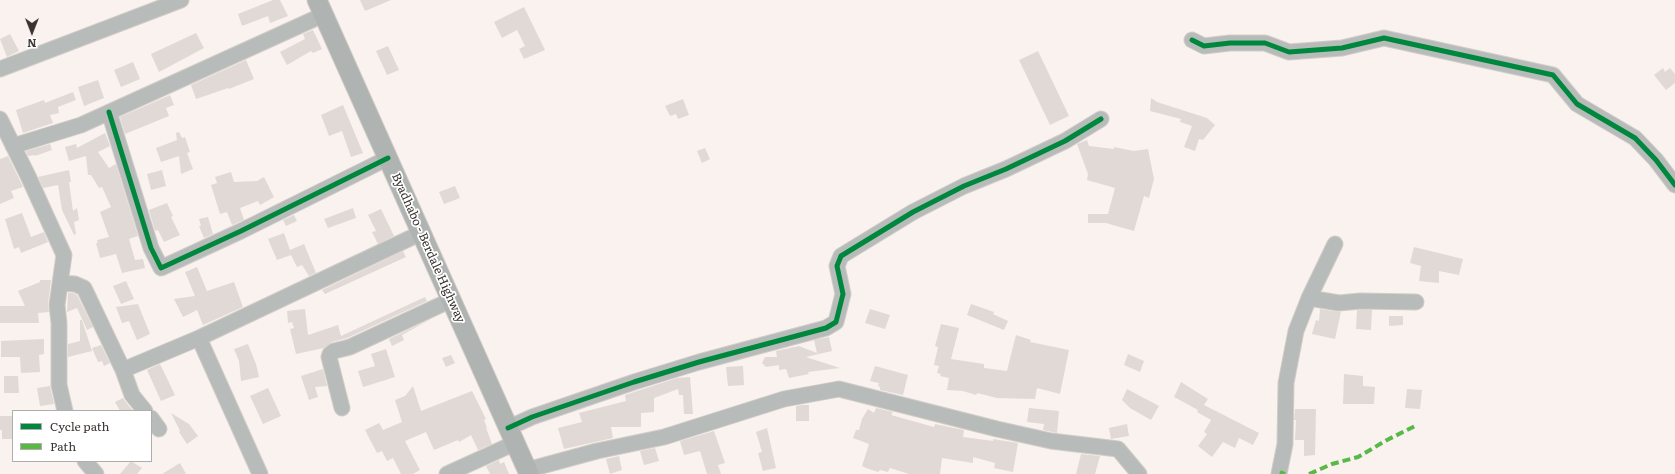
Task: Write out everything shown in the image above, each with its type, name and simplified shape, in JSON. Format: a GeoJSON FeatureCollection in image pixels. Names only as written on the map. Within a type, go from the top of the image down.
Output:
{"type":"FeatureCollection","features":[{"type":"Feature","properties":{"kind":"main road","name":"Byadhabo - Berdale Highway"},"geometry":{"type":"LineString","coordinates":[[320,7],[528,472]]}},
{"type":"Feature","properties":{"kind":"street"},"geometry":{"type":"LineString","coordinates":[[0,69],[181,0]]}},
{"type":"Feature","properties":{"kind":"street"},"geometry":{"type":"LineString","coordinates":[[13,146],[81,125],[320,7]]}},
{"type":"Feature","properties":{"kind":"street"},"geometry":{"type":"LineString","coordinates":[[1192,40],[1204,46],[1230,43],[1265,43],[1289,52],[1342,48],[1384,38],[1553,75],[1577,104],[1635,138],[1656,160],[1675,186]]}},
{"type":"Feature","properties":{"kind":"street"},"geometry":{"type":"LineString","coordinates":[[109,112],[151,248],[161,268],[241,231],[388,158]]}},
{"type":"Feature","properties":{"kind":"street"},"geometry":{"type":"LineString","coordinates":[[0,119],[64,255],[57,305],[59,323],[59,385],[65,410]]}},
{"type":"Feature","properties":{"kind":"street"},"geometry":{"type":"LineString","coordinates":[[447,474],[512,435],[532,417],[634,382],[699,362],[826,328],[836,322],[843,294],[837,266],[841,256],[913,212],[964,186],[1006,169],[1065,141],[1101,119]]}},
{"type":"Feature","properties":{"kind":"street"},"geometry":{"type":"LineString","coordinates":[[123,370],[199,338],[421,233]]}},
{"type":"Feature","properties":{"kind":"street"},"geometry":{"type":"LineString","coordinates":[[1279,474],[1285,444],[1286,383],[1296,331],[1309,298],[1335,244]]}},
{"type":"Feature","properties":{"kind":"street"},"geometry":{"type":"LineString","coordinates":[[60,283],[75,284],[84,288],[123,370],[132,395],[144,410]]}},
{"type":"Feature","properties":{"kind":"street"},"geometry":{"type":"LineString","coordinates":[[1309,298],[1339,303],[1360,301],[1416,302]]}},
{"type":"Feature","properties":{"kind":"street"},"geometry":{"type":"LineString","coordinates":[[342,408],[329,357],[330,354],[334,351],[350,348],[451,300]]}},
{"type":"Feature","properties":{"kind":"street"},"geometry":{"type":"LineString","coordinates":[[199,338],[260,474]]}},
{"type":"Feature","properties":{"kind":"street"},"geometry":{"type":"LineString","coordinates":[[528,472],[597,451],[664,437],[784,399],[839,389],[1004,431],[1051,441],[1118,449],[1139,474]]}},
{"type":"Feature","properties":{"kind":"street"},"geometry":{"type":"LineString","coordinates":[[87,462],[96,474]]}},
{"type":"Feature","properties":{"kind":"building"},"geometry":{"type":"Polygon","coordinates":[[[273,0],[280,0],[288,16],[270,23],[268,16],[242,26],[238,14],[273,0]]]}},
{"type":"Feature","properties":{"kind":"building"},"geometry":{"type":"Polygon","coordinates":[[[360,0],[391,0],[365,11],[360,0]]]}},
{"type":"Feature","properties":{"kind":"building"},"geometry":{"type":"Polygon","coordinates":[[[524,7],[545,50],[524,59],[519,49],[525,46],[517,30],[502,38],[494,22],[524,7]]]}},
{"type":"Feature","properties":{"kind":"building"},"geometry":{"type":"Polygon","coordinates":[[[313,30],[322,49],[313,53],[311,51],[287,65],[280,52],[305,39],[303,34],[313,30]]]}},
{"type":"Feature","properties":{"kind":"building"},"geometry":{"type":"Polygon","coordinates":[[[196,33],[204,48],[159,72],[151,54],[196,33]]]}},
{"type":"Feature","properties":{"kind":"building"},"geometry":{"type":"Polygon","coordinates":[[[10,34],[19,51],[7,57],[0,39],[10,34]]]}},
{"type":"Feature","properties":{"kind":"building"},"geometry":{"type":"Polygon","coordinates":[[[388,46],[399,70],[387,75],[376,51],[388,46]]]}},
{"type":"Feature","properties":{"kind":"building"},"geometry":{"type":"Polygon","coordinates":[[[1038,51],[1069,116],[1050,125],[1019,60],[1038,51]]]}},
{"type":"Feature","properties":{"kind":"building"},"geometry":{"type":"Polygon","coordinates":[[[246,60],[254,79],[229,89],[228,88],[196,99],[191,85],[246,60]]]}},
{"type":"Feature","properties":{"kind":"building"},"geometry":{"type":"Polygon","coordinates":[[[133,62],[140,79],[121,87],[114,70],[133,62]]]}},
{"type":"Feature","properties":{"kind":"building"},"geometry":{"type":"Polygon","coordinates":[[[1663,68],[1665,72],[1670,68],[1675,74],[1675,83],[1666,90],[1654,75],[1663,68]]]}},
{"type":"Feature","properties":{"kind":"building"},"geometry":{"type":"Polygon","coordinates":[[[98,80],[104,98],[84,106],[78,87],[98,80]]]}},
{"type":"Feature","properties":{"kind":"building"},"geometry":{"type":"Polygon","coordinates":[[[73,92],[76,100],[58,107],[59,113],[50,115],[53,123],[23,133],[16,110],[44,100],[45,103],[73,92]]]}},
{"type":"Feature","properties":{"kind":"building"},"geometry":{"type":"Polygon","coordinates":[[[170,95],[174,105],[166,108],[169,116],[125,134],[120,117],[170,95]]]}},
{"type":"Feature","properties":{"kind":"building"},"geometry":{"type":"Polygon","coordinates":[[[1151,98],[1157,102],[1207,118],[1215,125],[1203,140],[1199,139],[1195,151],[1184,147],[1192,126],[1180,122],[1181,119],[1150,111],[1151,98]]]}},
{"type":"Feature","properties":{"kind":"building"},"geometry":{"type":"Polygon","coordinates":[[[683,99],[689,115],[678,119],[676,114],[670,116],[665,106],[683,99]]]}},
{"type":"Feature","properties":{"kind":"building"},"geometry":{"type":"Polygon","coordinates":[[[343,105],[363,153],[351,157],[342,131],[329,136],[321,115],[343,105]]]}},
{"type":"Feature","properties":{"kind":"building"},"geometry":{"type":"Polygon","coordinates":[[[179,132],[182,138],[185,137],[190,152],[187,153],[193,169],[181,174],[179,156],[161,162],[156,148],[177,140],[176,133],[179,132]]]}},
{"type":"Feature","properties":{"kind":"building"},"geometry":{"type":"Polygon","coordinates":[[[105,133],[110,146],[98,152],[109,168],[116,164],[138,236],[129,239],[135,260],[143,259],[145,268],[122,273],[116,254],[100,258],[96,243],[98,243],[97,240],[109,237],[100,212],[111,207],[102,187],[99,188],[91,175],[88,175],[86,156],[69,161],[65,147],[76,144],[77,148],[105,133]]]}},
{"type":"Feature","properties":{"kind":"building"},"geometry":{"type":"Polygon","coordinates":[[[1087,140],[1089,146],[1114,149],[1114,147],[1134,151],[1148,149],[1154,179],[1149,198],[1144,196],[1134,231],[1106,223],[1088,223],[1088,214],[1108,214],[1115,188],[1087,180],[1088,174],[1077,144],[1087,140]]]}},
{"type":"Feature","properties":{"kind":"building"},"geometry":{"type":"Polygon","coordinates":[[[50,144],[52,150],[35,156],[28,156],[26,151],[50,144]]]}},
{"type":"Feature","properties":{"kind":"building"},"geometry":{"type":"Polygon","coordinates":[[[705,148],[710,159],[702,163],[697,151],[705,148]]]}},
{"type":"Feature","properties":{"kind":"building"},"geometry":{"type":"Polygon","coordinates":[[[8,156],[23,187],[11,191],[14,198],[0,204],[0,159],[8,156]]]}},
{"type":"Feature","properties":{"kind":"building"},"geometry":{"type":"Polygon","coordinates":[[[69,170],[73,211],[77,208],[79,220],[74,222],[76,234],[74,235],[62,210],[58,185],[43,188],[38,177],[69,170]]]}},
{"type":"Feature","properties":{"kind":"building"},"geometry":{"type":"Polygon","coordinates":[[[162,170],[166,186],[151,190],[147,174],[162,170]]]}},
{"type":"Feature","properties":{"kind":"building"},"geometry":{"type":"Polygon","coordinates":[[[231,172],[234,182],[257,181],[264,177],[274,197],[260,205],[258,201],[240,208],[244,220],[232,225],[227,212],[220,214],[211,185],[217,183],[215,177],[231,172]]]}},
{"type":"Feature","properties":{"kind":"building"},"geometry":{"type":"Polygon","coordinates":[[[455,186],[460,198],[444,204],[439,192],[455,186]]]}},
{"type":"Feature","properties":{"kind":"building"},"geometry":{"type":"Polygon","coordinates":[[[167,203],[173,216],[171,217],[180,235],[164,242],[158,230],[155,231],[149,210],[167,203]]]}},
{"type":"Feature","properties":{"kind":"building"},"geometry":{"type":"Polygon","coordinates":[[[353,208],[356,218],[328,228],[324,219],[353,208]]]}},
{"type":"Feature","properties":{"kind":"building"},"geometry":{"type":"Polygon","coordinates":[[[381,209],[394,236],[378,244],[372,232],[376,231],[368,215],[381,209]]]}},
{"type":"Feature","properties":{"kind":"building"},"geometry":{"type":"Polygon","coordinates":[[[22,213],[31,237],[44,232],[48,242],[21,253],[19,247],[14,249],[5,219],[22,213]]]}},
{"type":"Feature","properties":{"kind":"building"},"geometry":{"type":"Polygon","coordinates":[[[294,215],[297,221],[286,226],[283,220],[294,215]]]}},
{"type":"Feature","properties":{"kind":"building"},"geometry":{"type":"Polygon","coordinates":[[[208,217],[213,234],[204,238],[199,226],[201,226],[199,219],[208,217]]]}},
{"type":"Feature","properties":{"kind":"building"},"geometry":{"type":"Polygon","coordinates":[[[284,233],[290,250],[304,244],[316,273],[309,276],[302,265],[297,267],[291,255],[277,260],[268,239],[284,233]]]}},
{"type":"Feature","properties":{"kind":"building"},"geometry":{"type":"Polygon","coordinates":[[[1414,247],[1463,259],[1459,275],[1439,271],[1439,283],[1419,281],[1421,266],[1410,263],[1414,247]]]}},
{"type":"Feature","properties":{"kind":"building"},"geometry":{"type":"Polygon","coordinates":[[[403,251],[406,257],[325,294],[322,290],[403,251]]]}},
{"type":"Feature","properties":{"kind":"building"},"geometry":{"type":"Polygon","coordinates":[[[197,267],[207,291],[234,282],[243,307],[203,325],[197,310],[183,317],[174,299],[195,296],[185,272],[197,267]]]}},
{"type":"Feature","properties":{"kind":"building"},"geometry":{"type":"Polygon","coordinates":[[[40,280],[51,280],[48,304],[49,312],[38,313],[39,323],[0,323],[0,306],[25,306],[18,291],[40,282],[40,280]]]}},
{"type":"Feature","properties":{"kind":"building"},"geometry":{"type":"Polygon","coordinates":[[[126,281],[134,299],[121,304],[113,286],[126,281]]]}},
{"type":"Feature","properties":{"kind":"building"},"geometry":{"type":"Polygon","coordinates":[[[68,293],[77,295],[93,327],[87,330],[77,308],[67,312],[68,293]]]}},
{"type":"Feature","properties":{"kind":"building"},"geometry":{"type":"Polygon","coordinates":[[[425,297],[427,301],[347,338],[332,342],[324,348],[296,354],[290,329],[294,328],[292,322],[288,323],[287,311],[305,309],[308,335],[338,325],[341,336],[425,297]]]}},
{"type":"Feature","properties":{"kind":"building"},"geometry":{"type":"Polygon","coordinates":[[[138,304],[150,334],[137,340],[129,321],[122,323],[116,307],[138,304]]]}},
{"type":"Feature","properties":{"kind":"building"},"geometry":{"type":"Polygon","coordinates":[[[971,304],[994,312],[993,314],[1008,321],[1004,330],[967,315],[971,304]]]}},
{"type":"Feature","properties":{"kind":"building"},"geometry":{"type":"Polygon","coordinates":[[[870,309],[890,315],[885,329],[865,323],[870,309]]]}},
{"type":"Feature","properties":{"kind":"building"},"geometry":{"type":"Polygon","coordinates":[[[1320,309],[1341,312],[1335,339],[1312,334],[1316,320],[1319,321],[1320,309]]]}},
{"type":"Feature","properties":{"kind":"building"},"geometry":{"type":"Polygon","coordinates":[[[1357,310],[1372,310],[1371,330],[1356,329],[1357,310]]]}},
{"type":"Feature","properties":{"kind":"building"},"geometry":{"type":"Polygon","coordinates":[[[1389,316],[1403,316],[1403,325],[1389,326],[1389,316]]]}},
{"type":"Feature","properties":{"kind":"building"},"geometry":{"type":"Polygon","coordinates":[[[433,318],[402,335],[404,340],[392,346],[389,339],[433,318]]]}},
{"type":"Feature","properties":{"kind":"building"},"geometry":{"type":"Polygon","coordinates":[[[80,320],[82,320],[92,351],[68,357],[68,344],[80,341],[80,320]]]}},
{"type":"Feature","properties":{"kind":"building"},"geometry":{"type":"Polygon","coordinates":[[[941,324],[959,328],[951,359],[984,364],[984,368],[1007,371],[1016,335],[1031,340],[1030,342],[1069,350],[1060,394],[1037,388],[1035,399],[997,398],[977,393],[976,395],[963,391],[947,390],[949,378],[940,376],[941,374],[937,373],[939,366],[934,365],[938,347],[935,346],[941,324]]]}},
{"type":"Feature","properties":{"kind":"building"},"geometry":{"type":"Polygon","coordinates":[[[829,337],[832,351],[806,357],[840,368],[808,372],[809,374],[789,378],[786,369],[779,370],[779,365],[766,367],[762,363],[765,357],[777,357],[776,351],[799,346],[817,353],[814,340],[829,337]]]}},
{"type":"Feature","properties":{"kind":"building"},"geometry":{"type":"Polygon","coordinates":[[[44,339],[44,354],[39,355],[40,372],[21,373],[20,357],[1,357],[1,341],[44,339]]]}},
{"type":"Feature","properties":{"kind":"building"},"geometry":{"type":"Polygon","coordinates":[[[248,344],[256,364],[259,377],[241,381],[239,361],[234,349],[248,344]]]}},
{"type":"Feature","properties":{"kind":"building"},"geometry":{"type":"Polygon","coordinates":[[[101,345],[110,363],[104,366],[102,361],[98,362],[92,348],[101,345]]]}},
{"type":"Feature","properties":{"kind":"building"},"geometry":{"type":"Polygon","coordinates":[[[386,349],[395,377],[363,387],[358,371],[375,366],[371,354],[386,349]]]}},
{"type":"Feature","properties":{"kind":"building"},"geometry":{"type":"Polygon","coordinates":[[[1128,354],[1144,361],[1140,372],[1124,365],[1128,354]]]}},
{"type":"Feature","properties":{"kind":"building"},"geometry":{"type":"Polygon","coordinates":[[[451,355],[455,363],[446,367],[442,358],[451,355]]]}},
{"type":"Feature","properties":{"kind":"building"},"geometry":{"type":"Polygon","coordinates":[[[160,364],[175,395],[161,401],[147,370],[160,364]]]}},
{"type":"Feature","properties":{"kind":"building"},"geometry":{"type":"Polygon","coordinates":[[[743,366],[744,385],[728,386],[726,367],[743,366]]]}},
{"type":"Feature","properties":{"kind":"building"},"geometry":{"type":"Polygon","coordinates":[[[875,366],[908,375],[903,395],[880,390],[880,387],[878,386],[879,383],[870,381],[875,366]]]}},
{"type":"Feature","properties":{"kind":"building"},"geometry":{"type":"Polygon","coordinates":[[[323,369],[327,386],[315,387],[318,397],[309,400],[301,376],[323,369]]]}},
{"type":"Feature","properties":{"kind":"building"},"geometry":{"type":"Polygon","coordinates":[[[1344,374],[1363,376],[1363,386],[1375,387],[1374,404],[1343,404],[1344,374]]]}},
{"type":"Feature","properties":{"kind":"building"},"geometry":{"type":"Polygon","coordinates":[[[4,376],[18,376],[19,393],[4,393],[4,376]]]}},
{"type":"Feature","properties":{"kind":"building"},"geometry":{"type":"Polygon","coordinates":[[[690,377],[693,414],[684,414],[683,395],[679,395],[678,389],[654,398],[654,412],[641,413],[641,427],[611,427],[613,438],[564,449],[558,428],[582,422],[579,413],[626,401],[625,395],[677,378],[690,377]]]}},
{"type":"Feature","properties":{"kind":"building"},"geometry":{"type":"Polygon","coordinates":[[[1181,382],[1208,399],[1204,405],[1259,433],[1253,445],[1239,438],[1235,448],[1223,442],[1212,457],[1198,446],[1207,434],[1204,432],[1211,420],[1197,412],[1198,410],[1174,397],[1181,382]]]}},
{"type":"Feature","properties":{"kind":"building"},"geometry":{"type":"Polygon","coordinates":[[[50,386],[54,404],[40,406],[37,388],[50,386]]]}},
{"type":"Feature","properties":{"kind":"building"},"geometry":{"type":"Polygon","coordinates":[[[413,386],[421,411],[472,391],[486,419],[484,420],[492,444],[478,450],[471,435],[459,442],[458,440],[434,450],[426,432],[405,441],[420,470],[413,474],[401,474],[393,458],[387,461],[382,451],[377,453],[365,430],[379,423],[383,430],[402,422],[395,400],[405,396],[413,386]]]}},
{"type":"Feature","properties":{"kind":"building"},"geometry":{"type":"Polygon","coordinates":[[[268,388],[281,416],[263,424],[250,396],[268,388]]]}},
{"type":"Feature","properties":{"kind":"building"},"geometry":{"type":"Polygon","coordinates":[[[1127,389],[1159,406],[1151,420],[1130,408],[1122,400],[1127,389]]]}},
{"type":"Feature","properties":{"kind":"building"},"geometry":{"type":"Polygon","coordinates":[[[1407,389],[1422,390],[1420,409],[1405,408],[1407,389]]]}},
{"type":"Feature","properties":{"kind":"building"},"geometry":{"type":"Polygon","coordinates":[[[123,398],[132,410],[119,410],[115,402],[123,398]]]}},
{"type":"Feature","properties":{"kind":"building"},"geometry":{"type":"Polygon","coordinates":[[[809,405],[809,421],[796,421],[796,406],[809,405]]]}},
{"type":"Feature","properties":{"kind":"building"},"geometry":{"type":"Polygon","coordinates":[[[876,408],[893,412],[891,415],[934,427],[935,424],[964,430],[963,437],[993,441],[993,439],[1018,443],[1013,472],[994,468],[995,463],[973,457],[973,463],[942,458],[940,474],[909,474],[890,468],[888,472],[880,470],[878,472],[866,468],[862,466],[869,444],[853,438],[856,430],[859,430],[862,419],[868,409],[874,413],[876,408]]]}},
{"type":"Feature","properties":{"kind":"building"},"geometry":{"type":"Polygon","coordinates":[[[1029,408],[1059,411],[1057,433],[1043,430],[1044,424],[1027,422],[1029,408]]]}},
{"type":"Feature","properties":{"kind":"building"},"geometry":{"type":"Polygon","coordinates":[[[1295,409],[1316,409],[1315,455],[1304,456],[1304,440],[1295,440],[1295,409]]]}},
{"type":"Feature","properties":{"kind":"building"},"geometry":{"type":"Polygon","coordinates":[[[171,413],[189,424],[198,436],[187,444],[179,432],[180,431],[171,413]]]}},
{"type":"Feature","properties":{"kind":"building"},"geometry":{"type":"Polygon","coordinates":[[[0,416],[12,416],[12,439],[2,439],[2,430],[0,430],[0,416]]]}},
{"type":"Feature","properties":{"kind":"building"},"geometry":{"type":"Polygon","coordinates":[[[1127,424],[1129,436],[1111,439],[1109,428],[1127,424]]]}},
{"type":"Feature","properties":{"kind":"building"},"geometry":{"type":"Polygon","coordinates":[[[767,428],[776,468],[763,471],[758,453],[762,452],[756,432],[767,428]]]}},
{"type":"Feature","properties":{"kind":"building"},"geometry":{"type":"Polygon","coordinates":[[[714,431],[725,463],[718,465],[721,474],[707,474],[700,451],[684,455],[680,441],[714,431]]]}},
{"type":"Feature","properties":{"kind":"building"},"geometry":{"type":"Polygon","coordinates":[[[655,448],[659,461],[644,465],[640,451],[655,448]]]}},
{"type":"Feature","properties":{"kind":"building"},"geometry":{"type":"Polygon","coordinates":[[[1081,454],[1100,456],[1095,474],[1076,474],[1081,454]]]}},
{"type":"Feature","properties":{"kind":"building"},"geometry":{"type":"Polygon","coordinates":[[[619,456],[622,470],[610,474],[606,459],[619,456]]]}},
{"type":"Feature","properties":{"kind":"building"},"geometry":{"type":"Polygon","coordinates":[[[499,460],[500,464],[504,462],[509,474],[490,474],[486,466],[499,460]]]}},
{"type":"Feature","properties":{"kind":"building"},"geometry":{"type":"Polygon","coordinates":[[[130,462],[142,468],[137,474],[120,474],[130,462]]]}},
{"type":"Feature","properties":{"kind":"building"},"geometry":{"type":"Polygon","coordinates":[[[180,463],[186,474],[162,474],[180,463]]]}},
{"type":"Feature","properties":{"kind":"marked path"},"geometry":{"type":"LineString","coordinates":[[1309,474],[1332,464],[1358,457],[1417,425]]}},
{"type":"Feature","properties":{"kind":"marked path"},"geometry":{"type":"LineString","coordinates":[[1280,472],[1285,474]]}},
{"type":"Feature","properties":{"kind":"cycle path"},"geometry":{"type":"LineString","coordinates":[[1192,40],[1204,46],[1230,43],[1265,43],[1289,52],[1342,48],[1384,38],[1553,75],[1577,104],[1635,138],[1656,160],[1675,185]]}},
{"type":"Feature","properties":{"kind":"cycle path"},"geometry":{"type":"LineString","coordinates":[[109,112],[151,248],[161,268],[241,231],[388,158]]}},
{"type":"Feature","properties":{"kind":"cycle path"},"geometry":{"type":"LineString","coordinates":[[508,428],[532,417],[634,382],[699,362],[826,328],[836,322],[843,294],[837,266],[841,256],[913,212],[964,186],[1006,169],[1065,141],[1101,119]]}}]}
